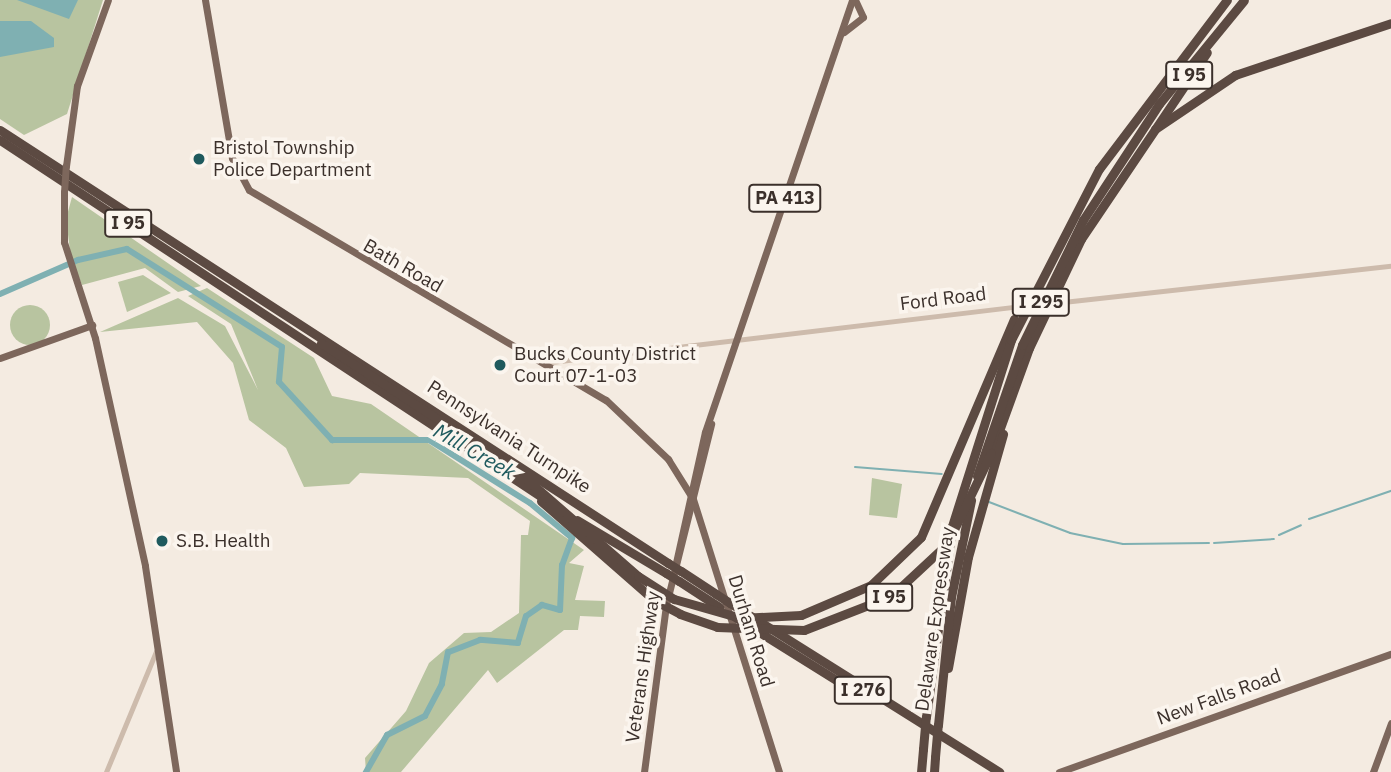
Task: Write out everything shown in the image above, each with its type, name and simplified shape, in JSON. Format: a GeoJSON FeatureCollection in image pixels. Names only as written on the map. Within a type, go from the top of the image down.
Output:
{"type":"FeatureCollection","features":[{"type":"Feature","properties":{"kind":"highway"},"geometry":{"type":"LineString","coordinates":[[1206,25],[1220,0]]}},
{"type":"Feature","properties":{"kind":"highway","name":"I 95"},"geometry":{"type":"LineString","coordinates":[[1206,25],[1227,0]]}},
{"type":"Feature","properties":{"kind":"highway","name":"I 95"},"geometry":{"type":"LineString","coordinates":[[526,489],[610,565],[654,600],[680,614],[717,626],[804,630],[891,596],[953,537],[990,453],[1036,332],[1081,239],[1135,151],[1245,0]]}},
{"type":"Feature","properties":{"kind":"highway","name":"Delaware Expressway"},"geometry":{"type":"LineString","coordinates":[[934,772],[938,721],[968,511],[1025,337],[1114,169],[1245,0]]}},
{"type":"Feature","properties":{"kind":"highway"},"geometry":{"type":"LineString","coordinates":[[1135,151],[1178,109],[1226,79],[1391,23]]}},
{"type":"Feature","properties":{"kind":"highway","name":"Delaware Expressway"},"geometry":{"type":"LineString","coordinates":[[921,772],[939,595],[963,482],[998,373],[1044,265],[1118,139],[1206,25]]}},
{"type":"Feature","properties":{"kind":"highway","name":"Pennsylvania Turnpike"},"geometry":{"type":"LineString","coordinates":[[0,130],[676,571],[999,772]]}},
{"type":"Feature","properties":{"kind":"highway","name":"Pennsylvania Turnpike"},"geometry":{"type":"LineString","coordinates":[[0,140],[526,489],[666,573],[676,571]]}},
{"type":"Feature","properties":{"kind":"highway","name":"I 95"},"geometry":{"type":"LineString","coordinates":[[255,298],[516,470],[638,576],[674,599],[732,617],[801,615],[870,585],[925,530],[996,355],[1044,265]]}},
{"type":"Feature","properties":{"kind":"highway"},"geometry":{"type":"LineString","coordinates":[[938,721],[975,530],[1036,332]]}},
{"type":"Feature","properties":{"kind":"highway","name":"Pennsylvania Turnpike"},"geometry":{"type":"LineString","coordinates":[[676,571],[719,607],[988,772]]}},
{"type":"Feature","properties":{"kind":"main road"},"geometry":{"type":"LineString","coordinates":[[108,0],[77,86],[64,192],[69,263],[92,326],[159,645],[176,772]]}},
{"type":"Feature","properties":{"kind":"main road","name":"Bath Road"},"geometry":{"type":"LineString","coordinates":[[205,0],[232,158],[247,187],[630,418],[679,476],[691,495]]}},
{"type":"Feature","properties":{"kind":"main road"},"geometry":{"type":"LineString","coordinates":[[841,34],[863,17],[854,0]]}},
{"type":"Feature","properties":{"kind":"main road","name":"Veterans Highway"},"geometry":{"type":"LineString","coordinates":[[676,571],[688,524],[691,495],[711,424],[854,0]]}},
{"type":"Feature","properties":{"kind":"main road"},"geometry":{"type":"LineString","coordinates":[[0,358],[92,326]]}},
{"type":"Feature","properties":{"kind":"main road","name":"Veterans Highway"},"geometry":{"type":"LineString","coordinates":[[644,772],[696,465],[711,424]]}},
{"type":"Feature","properties":{"kind":"main road"},"geometry":{"type":"LineString","coordinates":[[679,476],[689,476],[696,465]]}},
{"type":"Feature","properties":{"kind":"main road","name":"Durham Road"},"geometry":{"type":"LineString","coordinates":[[691,495],[703,525],[779,772]]}},
{"type":"Feature","properties":{"kind":"main road"},"geometry":{"type":"LineString","coordinates":[[688,524],[703,525]]}},
{"type":"Feature","properties":{"kind":"main road","name":"New Falls Road"},"geometry":{"type":"LineString","coordinates":[[1059,772],[1391,654]]}},
{"type":"Feature","properties":{"kind":"main road"},"geometry":{"type":"LineString","coordinates":[[1373,772],[1391,723]]}},
{"type":"Feature","properties":{"kind":"street","name":"Ford Road"},"geometry":{"type":"LineString","coordinates":[[541,363],[1391,266]]}},
{"type":"Feature","properties":{"kind":"street"},"geometry":{"type":"LineString","coordinates":[[106,772],[159,645]]}},
{"type":"Feature","properties":{"kind":"green space"},"geometry":{"type":"Polygon","coordinates":[[[0,0],[103,0],[67,114],[24,135],[0,119],[0,0]]]}},
{"type":"Feature","properties":{"kind":"green space"},"geometry":{"type":"Polygon","coordinates":[[[72,197],[201,286],[178,292],[145,268],[82,285],[71,258],[66,219],[72,197]]]}},
{"type":"Feature","properties":{"kind":"green space"},"geometry":{"type":"Polygon","coordinates":[[[143,275],[171,293],[127,312],[118,282],[143,275]]]}},
{"type":"Feature","properties":{"kind":"green space"},"geometry":{"type":"Polygon","coordinates":[[[207,288],[314,358],[332,396],[371,404],[584,550],[569,563],[584,566],[575,600],[605,601],[604,617],[580,616],[578,630],[564,630],[497,683],[488,670],[401,772],[366,772],[365,758],[406,711],[429,663],[464,633],[491,632],[519,613],[521,535],[528,535],[530,521],[468,478],[360,473],[349,484],[304,487],[286,448],[249,420],[233,363],[197,322],[100,332],[178,298],[225,326],[258,390],[231,324],[188,296],[207,288]]]}},
{"type":"Feature","properties":{"kind":"green space"},"geometry":{"type":"Polygon","coordinates":[[[30,305],[38,306],[44,311],[49,317],[49,333],[44,339],[38,344],[30,345],[22,344],[16,339],[11,333],[10,325],[11,317],[16,311],[22,306],[30,305]]]}},
{"type":"Feature","properties":{"kind":"green space"},"geometry":{"type":"Polygon","coordinates":[[[872,478],[902,484],[897,518],[869,515],[872,478]]]}},
{"type":"Feature","properties":{"kind":"water"},"geometry":{"type":"Polygon","coordinates":[[[17,0],[78,0],[69,19],[17,0]]]}},
{"type":"Feature","properties":{"kind":"water"},"geometry":{"type":"Polygon","coordinates":[[[0,21],[31,21],[54,38],[54,47],[0,57],[0,21]]]}},
{"type":"Feature","properties":{"kind":"waterway","name":"Mill Creek"},"geometry":{"type":"LineString","coordinates":[[0,294],[78,260],[127,249],[282,347],[279,382],[332,440],[429,440],[530,503],[572,538],[562,565],[560,610],[542,605],[526,616],[518,643],[480,640],[448,652],[442,684],[425,716],[387,735],[366,772]]}},
{"type":"Feature","properties":{"kind":"waterway"},"geometry":{"type":"LineString","coordinates":[[855,467],[942,474]]}},
{"type":"Feature","properties":{"kind":"waterway"},"geometry":{"type":"LineString","coordinates":[[1309,519],[1391,491]]}},
{"type":"Feature","properties":{"kind":"waterway"},"geometry":{"type":"LineString","coordinates":[[989,502],[1070,533],[1123,544],[1209,543]]}},
{"type":"Feature","properties":{"kind":"waterway"},"geometry":{"type":"LineString","coordinates":[[1279,535],[1301,525]]}},
{"type":"Feature","properties":{"kind":"waterway"},"geometry":{"type":"LineString","coordinates":[[1214,543],[1274,539]]}},
{"type":"Feature","properties":{"kind":"place","name":"Bristol Township Police Department"},"geometry":{"type":"Point","coordinates":[199,159]}},
{"type":"Feature","properties":{"kind":"place","name":"Bucks County District Court 07-1-03"},"geometry":{"type":"Point","coordinates":[500,365]}},
{"type":"Feature","properties":{"kind":"place","name":"S.B. Health"},"geometry":{"type":"Point","coordinates":[162,541]}}]}
